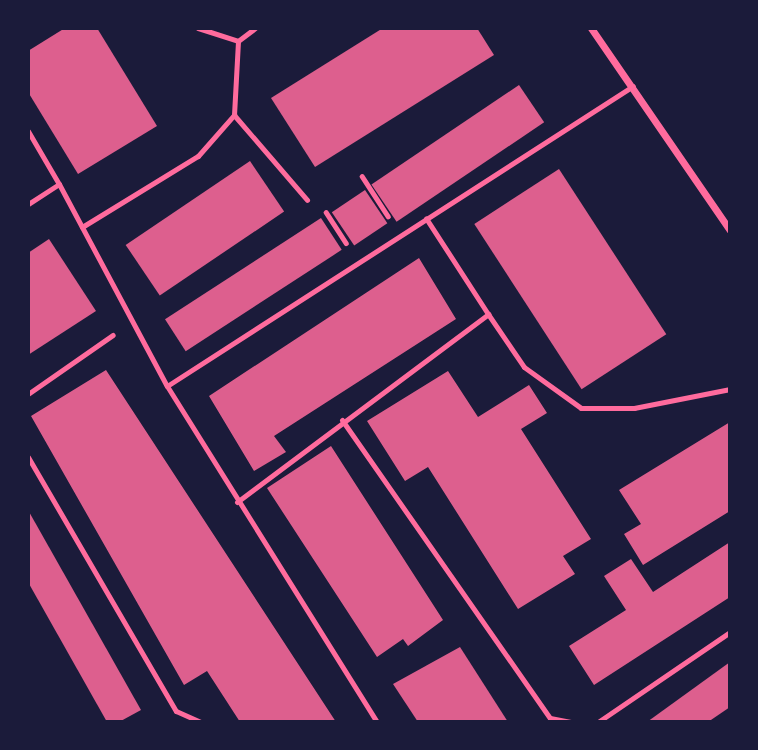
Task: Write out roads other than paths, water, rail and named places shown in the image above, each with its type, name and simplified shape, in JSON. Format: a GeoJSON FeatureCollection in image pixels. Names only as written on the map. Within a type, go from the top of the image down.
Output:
{"type":"FeatureCollection","features":[{"type":"Feature","properties":{"kind":"street"},"geometry":{"type":"LineString","coordinates":[[592,28],[730,230]]}},
{"type":"Feature","properties":{"kind":"lane"},"geometry":{"type":"LineString","coordinates":[[198,28],[238,41]]}},
{"type":"Feature","properties":{"kind":"lane"},"geometry":{"type":"LineString","coordinates":[[238,41],[256,28]]}},
{"type":"Feature","properties":{"kind":"lane"},"geometry":{"type":"LineString","coordinates":[[82,227],[198,156],[234,115],[238,41]]}},
{"type":"Feature","properties":{"kind":"lane"},"geometry":{"type":"LineString","coordinates":[[167,386],[633,86]]}},
{"type":"Feature","properties":{"kind":"lane"},"geometry":{"type":"LineString","coordinates":[[234,115],[307,200]]}},
{"type":"Feature","properties":{"kind":"lane"},"geometry":{"type":"LineString","coordinates":[[28,131],[134,321],[167,386],[237,502],[377,722]]}},
{"type":"Feature","properties":{"kind":"lane"},"geometry":{"type":"LineString","coordinates":[[28,204],[59,184]]}},
{"type":"Feature","properties":{"kind":"lane"},"geometry":{"type":"LineString","coordinates":[[426,218],[524,368],[581,408],[634,408],[730,389]]}},
{"type":"Feature","properties":{"kind":"lane"},"geometry":{"type":"LineString","coordinates":[[237,502],[342,420],[488,314]]}},
{"type":"Feature","properties":{"kind":"lane"},"geometry":{"type":"LineString","coordinates":[[342,420],[550,718],[571,722]]}},
{"type":"Feature","properties":{"kind":"lane"},"geometry":{"type":"LineString","coordinates":[[28,457],[176,710],[201,722]]}},
{"type":"Feature","properties":{"kind":"lane"},"geometry":{"type":"LineString","coordinates":[[598,722],[730,632]]}}]}
